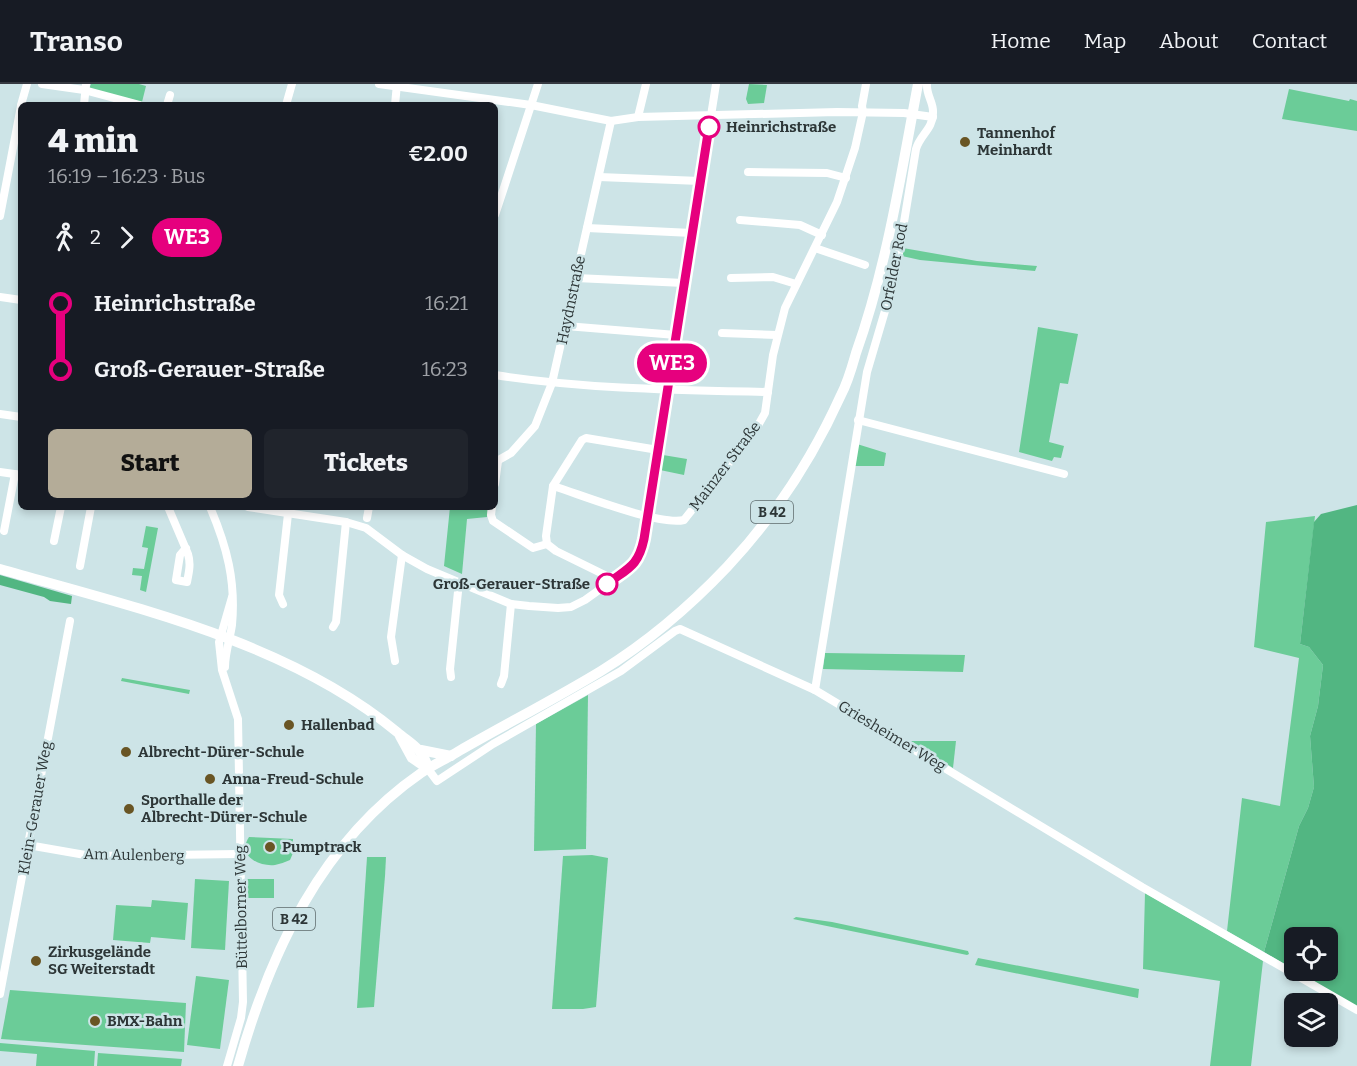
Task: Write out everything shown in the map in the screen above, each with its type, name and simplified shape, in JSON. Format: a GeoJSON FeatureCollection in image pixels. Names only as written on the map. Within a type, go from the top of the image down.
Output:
{"type":"FeatureCollection","features":[{"type":"Feature","properties":{"kind":"main road","name":"B 42"},"geometry":{"type":"LineString","coordinates":[[238,1066],[267,980],[289,929],[302,904],[351,837],[408,783],[428,769],[600,672],[647,639],[711,583],[774,511],[807,462],[843,392],[861,341],[886,249],[908,113],[917,89]]}},
{"type":"Feature","properties":{"kind":"main road"},"geometry":{"type":"LineString","coordinates":[[0,569],[157,614],[242,644],[328,683],[358,701],[421,750],[428,769]]}},
{"type":"Feature","properties":{"kind":"main road"},"geometry":{"type":"LineString","coordinates":[[398,733],[412,758],[428,769]]}},
{"type":"Feature","properties":{"kind":"main road"},"geometry":{"type":"LineString","coordinates":[[421,750],[451,756]]}},
{"type":"Feature","properties":{"kind":"main road"},"geometry":{"type":"LineString","coordinates":[[408,783],[412,758]]}},
{"type":"Feature","properties":{"kind":"street"},"geometry":{"type":"LineString","coordinates":[[22,102],[27,84]]}},
{"type":"Feature","properties":{"kind":"street"},"geometry":{"type":"LineString","coordinates":[[42,84],[85,87],[131,102]]}},
{"type":"Feature","properties":{"kind":"street"},"geometry":{"type":"LineString","coordinates":[[287,102],[292,84]]}},
{"type":"Feature","properties":{"kind":"street"},"geometry":{"type":"LineString","coordinates":[[379,84],[531,105],[611,121],[638,117],[863,112],[908,113],[933,117],[933,106],[927,93],[927,84]]}},
{"type":"Feature","properties":{"kind":"street"},"geometry":{"type":"LineString","coordinates":[[498,205],[538,84]]}},
{"type":"Feature","properties":{"kind":"street"},"geometry":{"type":"LineString","coordinates":[[638,117],[646,84]]}},
{"type":"Feature","properties":{"kind":"street"},"geometry":{"type":"LineString","coordinates":[[265,510],[346,522],[366,528],[402,555],[427,569],[511,603],[558,608],[571,607],[585,600],[634,565],[641,554],[648,517],[716,84]]}},
{"type":"Feature","properties":{"kind":"street","name":"Mainzer Straße"},"geometry":{"type":"LineString","coordinates":[[554,486],[648,517],[677,522],[684,520],[757,428],[765,413],[777,335],[796,284],[822,235],[846,178],[863,112],[866,84]]}},
{"type":"Feature","properties":{"kind":"street"},"geometry":{"type":"LineString","coordinates":[[395,102],[396,86]]}},
{"type":"Feature","properties":{"kind":"street"},"geometry":{"type":"LineString","coordinates":[[84,102],[85,87]]}},
{"type":"Feature","properties":{"kind":"street"},"geometry":{"type":"LineString","coordinates":[[168,102],[170,95]]}},
{"type":"Feature","properties":{"kind":"street","name":"Orfelder Rod"},"geometry":{"type":"LineString","coordinates":[[815,690],[867,372],[895,277],[916,149],[919,140],[929,129],[933,117]]}},
{"type":"Feature","properties":{"kind":"street"},"geometry":{"type":"LineString","coordinates":[[0,216],[18,121]]}},
{"type":"Feature","properties":{"kind":"street","name":"Haydnstraße"},"geometry":{"type":"LineString","coordinates":[[498,460],[511,453],[536,426],[552,383],[611,121]]}},
{"type":"Feature","properties":{"kind":"street"},"geometry":{"type":"LineString","coordinates":[[748,172],[827,173],[846,178]]}},
{"type":"Feature","properties":{"kind":"street"},"geometry":{"type":"LineString","coordinates":[[599,177],[700,181]]}},
{"type":"Feature","properties":{"kind":"street"},"geometry":{"type":"LineString","coordinates":[[740,220],[800,225],[822,235]]}},
{"type":"Feature","properties":{"kind":"street"},"geometry":{"type":"LineString","coordinates":[[588,228],[692,233]]}},
{"type":"Feature","properties":{"kind":"street"},"geometry":{"type":"LineString","coordinates":[[815,248],[865,265]]}},
{"type":"Feature","properties":{"kind":"street"},"geometry":{"type":"LineString","coordinates":[[731,278],[773,277],[796,284]]}},
{"type":"Feature","properties":{"kind":"street"},"geometry":{"type":"LineString","coordinates":[[576,278],[684,283]]}},
{"type":"Feature","properties":{"kind":"street"},"geometry":{"type":"LineString","coordinates":[[0,297],[18,300]]}},
{"type":"Feature","properties":{"kind":"street"},"geometry":{"type":"LineString","coordinates":[[566,326],[676,335]]}},
{"type":"Feature","properties":{"kind":"street"},"geometry":{"type":"LineString","coordinates":[[722,333],[777,335]]}},
{"type":"Feature","properties":{"kind":"street"},"geometry":{"type":"LineString","coordinates":[[498,375],[552,383],[668,390],[768,392]]}},
{"type":"Feature","properties":{"kind":"street"},"geometry":{"type":"LineString","coordinates":[[0,414],[18,417]]}},
{"type":"Feature","properties":{"kind":"street"},"geometry":{"type":"LineString","coordinates":[[858,420],[1064,474]]}},
{"type":"Feature","properties":{"kind":"street"},"geometry":{"type":"LineString","coordinates":[[613,579],[556,551],[548,544],[546,536],[554,486],[586,438],[658,450]]}},
{"type":"Feature","properties":{"kind":"street"},"geometry":{"type":"LineString","coordinates":[[0,472],[18,475],[4,531]]}},
{"type":"Feature","properties":{"kind":"street"},"geometry":{"type":"LineString","coordinates":[[54,542],[60,510]]}},
{"type":"Feature","properties":{"kind":"street"},"geometry":{"type":"LineString","coordinates":[[80,566],[90,510]]}},
{"type":"Feature","properties":{"kind":"street"},"geometry":{"type":"LineString","coordinates":[[169,510],[186,548]]}},
{"type":"Feature","properties":{"kind":"street","name":"Büttelborner Weg"},"geometry":{"type":"LineString","coordinates":[[211,510],[230,560],[232,621],[225,638],[225,676],[238,719],[243,1002],[241,1018],[227,1066]]}},
{"type":"Feature","properties":{"kind":"street"},"geometry":{"type":"LineString","coordinates":[[368,518],[369,510]]}},
{"type":"Feature","properties":{"kind":"street"},"geometry":{"type":"LineString","coordinates":[[491,511],[493,521],[533,548],[548,544]]}},
{"type":"Feature","properties":{"kind":"street"},"geometry":{"type":"LineString","coordinates":[[283,604],[279,595],[288,514]]}},
{"type":"Feature","properties":{"kind":"street"},"geometry":{"type":"LineString","coordinates":[[333,627],[336,622],[346,522]]}},
{"type":"Feature","properties":{"kind":"street"},"geometry":{"type":"LineString","coordinates":[[395,661],[390,637],[402,555]]}},
{"type":"Feature","properties":{"kind":"street"},"geometry":{"type":"LineString","coordinates":[[451,677],[459,582]]}},
{"type":"Feature","properties":{"kind":"street"},"geometry":{"type":"LineString","coordinates":[[501,684],[504,676],[511,603]]}},
{"type":"Feature","properties":{"kind":"street","name":"Klein-Gerauer Weg"},"geometry":{"type":"LineString","coordinates":[[0,994],[70,621]]}},
{"type":"Feature","properties":{"kind":"street","name":"Griesheimer Weg"},"geometry":{"type":"LineString","coordinates":[[428,769],[437,782],[494,744],[621,671],[680,629],[815,690],[1142,887],[1357,1010]]}},
{"type":"Feature","properties":{"kind":"street","name":"Am Aulenberg"},"geometry":{"type":"LineString","coordinates":[[28,845],[91,856],[240,854]]}},
{"type":"Feature","properties":{"kind":"green space"},"geometry":{"type":"Polygon","coordinates":[[[91,84],[146,86],[142,102],[89,89],[91,84]]]}},
{"type":"Feature","properties":{"kind":"green space"},"geometry":{"type":"Polygon","coordinates":[[[749,84],[767,85],[764,103],[748,104],[746,99],[749,84]]]}},
{"type":"Feature","properties":{"kind":"green space"},"geometry":{"type":"Polygon","coordinates":[[[1289,89],[1357,101],[1357,131],[1282,119],[1289,89]]]}},
{"type":"Feature","properties":{"kind":"green space"},"geometry":{"type":"Polygon","coordinates":[[[903,248],[977,261],[1037,266],[1035,271],[920,260],[902,256],[903,248]]]}},
{"type":"Feature","properties":{"kind":"green space"},"geometry":{"type":"Polygon","coordinates":[[[1038,327],[1078,334],[1068,384],[1060,383],[1049,442],[1064,446],[1061,458],[1054,457],[1052,461],[1019,452],[1038,327]]]}},
{"type":"Feature","properties":{"kind":"green space"},"geometry":{"type":"Polygon","coordinates":[[[857,444],[886,453],[884,466],[854,466],[857,444]]]}},
{"type":"Feature","properties":{"kind":"green space"},"geometry":{"type":"Polygon","coordinates":[[[663,455],[687,459],[684,475],[660,470],[663,455]]]}},
{"type":"Feature","properties":{"kind":"green space"},"geometry":{"type":"Polygon","coordinates":[[[1357,505],[1357,1007],[1338,996],[1338,993],[1333,993],[1313,981],[1338,981],[1338,927],[1284,927],[1284,964],[1264,952],[1299,826],[1308,808],[1314,787],[1310,736],[1318,706],[1323,665],[1309,647],[1300,644],[1314,522],[1321,514],[1357,505]]]}},
{"type":"Feature","properties":{"kind":"green space"},"geometry":{"type":"Polygon","coordinates":[[[450,510],[488,510],[487,517],[467,519],[462,574],[444,566],[450,510]]]}},
{"type":"Feature","properties":{"kind":"green space"},"geometry":{"type":"Polygon","coordinates":[[[1315,516],[1300,644],[1309,647],[1323,665],[1318,706],[1310,736],[1314,787],[1308,808],[1299,826],[1264,952],[1227,931],[1242,798],[1280,806],[1299,658],[1254,647],[1266,522],[1315,516]]]}},
{"type":"Feature","properties":{"kind":"green space"},"geometry":{"type":"Polygon","coordinates":[[[146,526],[158,528],[146,592],[140,590],[142,576],[132,575],[133,568],[144,569],[148,548],[142,547],[146,526]]]}},
{"type":"Feature","properties":{"kind":"green space"},"geometry":{"type":"Polygon","coordinates":[[[0,575],[72,596],[71,604],[50,601],[44,597],[0,585],[0,575]]]}},
{"type":"Feature","properties":{"kind":"green space"},"geometry":{"type":"Polygon","coordinates":[[[825,653],[965,655],[963,672],[823,669],[825,653]]]}},
{"type":"Feature","properties":{"kind":"green space"},"geometry":{"type":"Polygon","coordinates":[[[122,678],[190,690],[189,694],[121,681],[122,678]]]}},
{"type":"Feature","properties":{"kind":"green space"},"geometry":{"type":"Polygon","coordinates":[[[588,695],[586,849],[534,851],[536,724],[588,695]]]}},
{"type":"Feature","properties":{"kind":"green space"},"geometry":{"type":"Polygon","coordinates":[[[911,741],[956,741],[953,768],[911,741]]]}},
{"type":"Feature","properties":{"kind":"green space","name":"Pumptrack"},"geometry":{"type":"Polygon","coordinates":[[[249,837],[293,839],[293,853],[290,860],[275,865],[256,862],[247,854],[246,843],[249,837]]]}},
{"type":"Feature","properties":{"kind":"green space"},"geometry":{"type":"Polygon","coordinates":[[[592,855],[608,858],[596,1007],[552,1009],[563,856],[592,855]]]}},
{"type":"Feature","properties":{"kind":"green space"},"geometry":{"type":"Polygon","coordinates":[[[367,857],[386,857],[385,876],[374,1007],[357,1008],[367,857]]]}},
{"type":"Feature","properties":{"kind":"green space"},"geometry":{"type":"Polygon","coordinates":[[[195,879],[229,881],[225,950],[191,948],[195,879]]]}},
{"type":"Feature","properties":{"kind":"green space"},"geometry":{"type":"Polygon","coordinates":[[[244,879],[274,879],[274,898],[244,898],[244,879]]]}},
{"type":"Feature","properties":{"kind":"green space"},"geometry":{"type":"Polygon","coordinates":[[[1145,893],[1263,961],[1251,1066],[1210,1066],[1220,981],[1143,969],[1145,893]]]}},
{"type":"Feature","properties":{"kind":"green space"},"geometry":{"type":"Polygon","coordinates":[[[152,900],[188,903],[185,940],[151,937],[150,943],[113,940],[116,905],[151,907],[152,900]]]}},
{"type":"Feature","properties":{"kind":"green space"},"geometry":{"type":"Polygon","coordinates":[[[796,917],[832,922],[968,951],[969,954],[793,919],[796,917]]]}},
{"type":"Feature","properties":{"kind":"green space"},"geometry":{"type":"Polygon","coordinates":[[[978,958],[1139,989],[1138,998],[975,965],[978,958]]]}},
{"type":"Feature","properties":{"kind":"green space"},"geometry":{"type":"Polygon","coordinates":[[[196,976],[229,980],[220,1049],[187,1045],[196,976]]]}},
{"type":"Feature","properties":{"kind":"green space","name":"BMX-Bahn"},"geometry":{"type":"Polygon","coordinates":[[[10,990],[186,1003],[184,1052],[1,1039],[10,990]]]}},
{"type":"Feature","properties":{"kind":"green space"},"geometry":{"type":"Polygon","coordinates":[[[0,1043],[95,1051],[94,1066],[36,1066],[37,1054],[0,1051],[0,1043]]]}},
{"type":"Feature","properties":{"kind":"green space"},"geometry":{"type":"Polygon","coordinates":[[[98,1053],[182,1059],[181,1066],[97,1066],[98,1053]]]}},
{"type":"Feature","properties":{"kind":"bus line","name":"WE3"},"geometry":{"type":"LineString","coordinates":[[607,584],[634,565],[641,554],[709,127]]}},
{"type":"Feature","properties":{"kind":"place","name":"Heinrichstraße"},"geometry":{"type":"Point","coordinates":[709,127]}},
{"type":"Feature","properties":{"kind":"place","name":"Tannenhof Meinhardt"},"geometry":{"type":"Point","coordinates":[965,142]}},
{"type":"Feature","properties":{"kind":"place","name":"Groß-Gerauer-Straße"},"geometry":{"type":"Point","coordinates":[607,584]}},
{"type":"Feature","properties":{"kind":"place","name":"Hallenbad"},"geometry":{"type":"Point","coordinates":[289,725]}},
{"type":"Feature","properties":{"kind":"place","name":"Albrecht-Dürer-Schule"},"geometry":{"type":"Point","coordinates":[126,752]}},
{"type":"Feature","properties":{"kind":"place","name":"Anna-Freud-Schule"},"geometry":{"type":"Point","coordinates":[210,779]}},
{"type":"Feature","properties":{"kind":"place","name":"Sporthalle der Albrecht-Dürer-Schule"},"geometry":{"type":"Point","coordinates":[129,809]}},
{"type":"Feature","properties":{"kind":"place","name":"Pumptrack"},"geometry":{"type":"Point","coordinates":[270,847]}},
{"type":"Feature","properties":{"kind":"place","name":"Zirkusgelände SG Weiterstadt"},"geometry":{"type":"Point","coordinates":[36,961]}},
{"type":"Feature","properties":{"kind":"place","name":"BMX-Bahn"},"geometry":{"type":"Point","coordinates":[95,1021]}}]}
